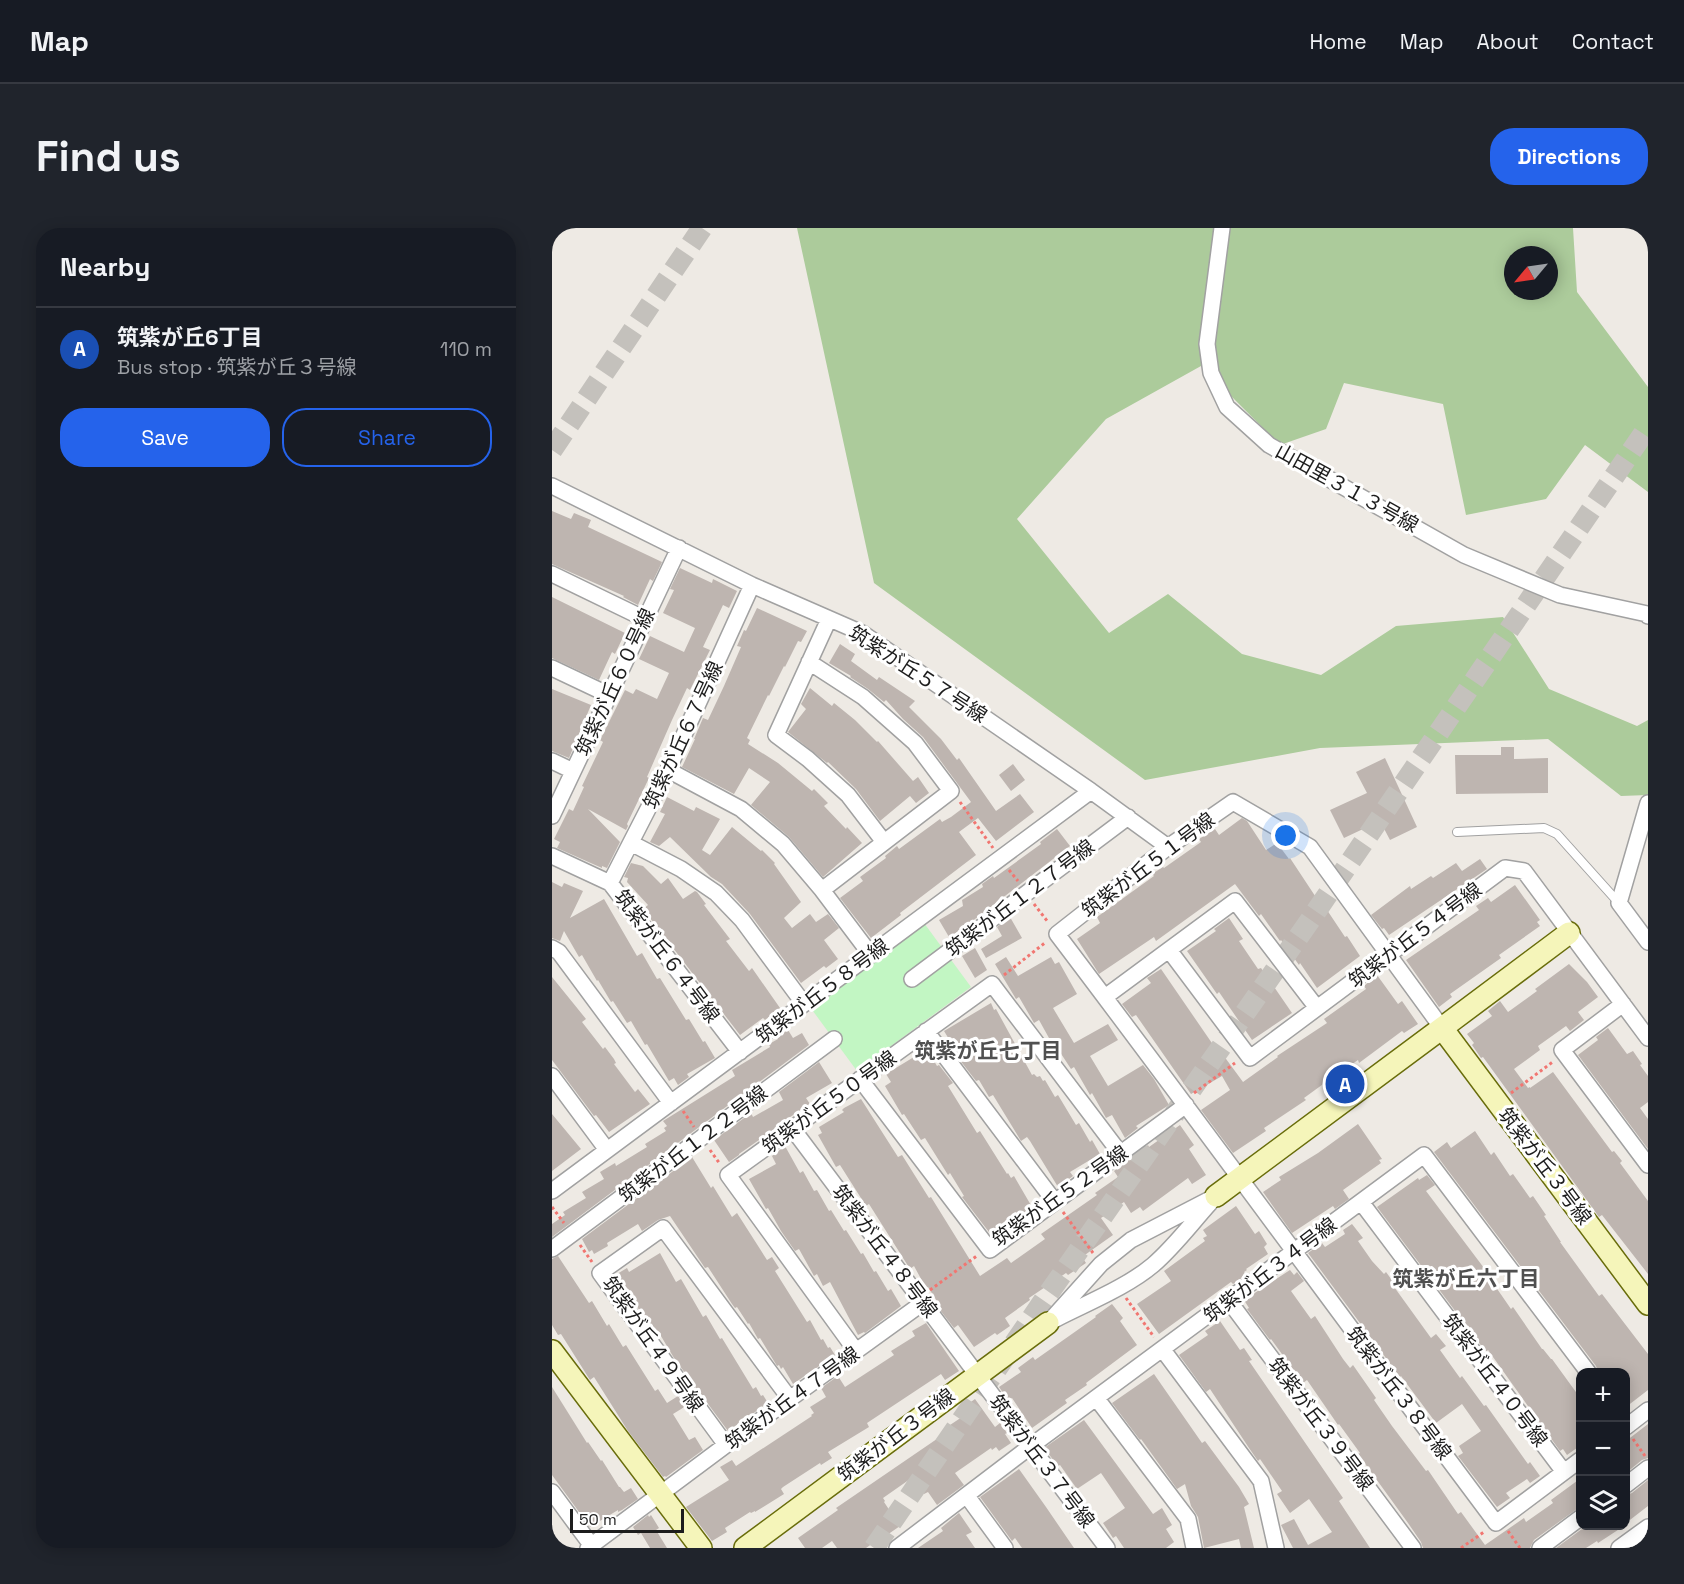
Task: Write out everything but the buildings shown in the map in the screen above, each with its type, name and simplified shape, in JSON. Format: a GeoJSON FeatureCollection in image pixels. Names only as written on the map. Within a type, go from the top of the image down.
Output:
{"type":"FeatureCollection","features":[{"type":"Feature","properties":{"kind":"street","name":"山田里３１３号線"},"geometry":{"type":"LineString","coordinates":[[1222,228],[1207,344],[1211,373],[1227,407],[1269,444],[1464,555],[1560,595],[1648,616]]}},
{"type":"Feature","properties":{"kind":"street","name":"筑紫が丘５７号線"},"geometry":{"type":"LineString","coordinates":[[552,486],[752,585],[862,633],[1091,790],[1168,847]]}},
{"type":"Feature","properties":{"kind":"street","name":"筑紫が丘６０号線"},"geometry":{"type":"LineString","coordinates":[[552,816],[679,548]]}},
{"type":"Feature","properties":{"kind":"street"},"geometry":{"type":"LineString","coordinates":[[552,574],[645,619]]}},
{"type":"Feature","properties":{"kind":"street","name":"筑紫が丘６７号線"},"geometry":{"type":"LineString","coordinates":[[610,883],[668,770],[752,585]]}},
{"type":"Feature","properties":{"kind":"street"},"geometry":{"type":"LineString","coordinates":[[829,619],[776,735],[808,759],[848,795],[884,842]]}},
{"type":"Feature","properties":{"kind":"street"},"geometry":{"type":"LineString","coordinates":[[809,662],[863,697],[915,743],[955,796],[884,842],[822,890]]}},
{"type":"Feature","properties":{"kind":"street"},"geometry":{"type":"LineString","coordinates":[[552,668],[609,695]]}},
{"type":"Feature","properties":{"kind":"street"},"geometry":{"type":"LineString","coordinates":[[552,761],[573,771]]}},
{"type":"Feature","properties":{"kind":"street"},"geometry":{"type":"LineString","coordinates":[[668,770],[741,809],[783,844],[822,890],[870,955]]}},
{"type":"Feature","properties":{"kind":"street","name":"筑紫が丘５８号線"},"geometry":{"type":"LineString","coordinates":[[552,1191],[1091,790]]}},
{"type":"Feature","properties":{"kind":"street","name":"筑紫が丘５１号線"},"geometry":{"type":"LineString","coordinates":[[1057,934],[1168,847],[1233,802],[1310,847],[1442,1028]]}},
{"type":"Feature","properties":{"kind":"street"},"geometry":{"type":"LineString","coordinates":[[1648,803],[1619,903],[1648,942]]}},
{"type":"Feature","properties":{"kind":"street","name":"筑紫が丘１２７号線"},"geometry":{"type":"LineString","coordinates":[[912,979],[1128,817]]}},
{"type":"Feature","properties":{"kind":"street"},"geometry":{"type":"LineString","coordinates":[[631,843],[681,868],[716,893],[742,920],[804,1004]]}},
{"type":"Feature","properties":{"kind":"street","name":"筑紫が丘６４号線"},"geometry":{"type":"LineString","coordinates":[[552,856],[610,883],[740,1052]]}},
{"type":"Feature","properties":{"kind":"street","name":"筑紫が丘５４号線"},"geometry":{"type":"LineString","coordinates":[[1247,1054],[1250,1058],[1505,868],[1524,871],[1648,1038]]}},
{"type":"Feature","properties":{"kind":"street"},"geometry":{"type":"LineString","coordinates":[[1105,997],[1235,901],[1317,1008]]}},
{"type":"Feature","properties":{"kind":"street","name":"筑紫が丘３号線"},"geometry":{"type":"LineString","coordinates":[[1048,1323],[1101,1264],[1137,1236],[1216,1196],[1569,933]]}},
{"type":"Feature","properties":{"kind":"street"},"geometry":{"type":"LineString","coordinates":[[1057,934],[1241,1177]]}},
{"type":"Feature","properties":{"kind":"street"},"geometry":{"type":"LineString","coordinates":[[552,948],[559,952],[671,1103]]}},
{"type":"Feature","properties":{"kind":"street"},"geometry":{"type":"LineString","coordinates":[[1169,950],[1247,1054]]}},
{"type":"Feature","properties":{"kind":"street"},"geometry":{"type":"LineString","coordinates":[[992,984],[1120,1153]]}},
{"type":"Feature","properties":{"kind":"street","name":"筑紫が丘５０号線"},"geometry":{"type":"LineString","coordinates":[[856,1351],[728,1175],[992,984]]}},
{"type":"Feature","properties":{"kind":"street"},"geometry":{"type":"LineString","coordinates":[[1623,1004],[1562,1050],[1648,1165]]}},
{"type":"Feature","properties":{"kind":"street","name":"筑紫が丘３号線"},"geometry":{"type":"LineString","coordinates":[[1442,1028],[1648,1304]]}},
{"type":"Feature","properties":{"kind":"street"},"geometry":{"type":"LineString","coordinates":[[926,1031],[1055,1202]]}},
{"type":"Feature","properties":{"kind":"street","name":"筑紫が丘１２２号線"},"geometry":{"type":"LineString","coordinates":[[552,1249],[834,1039]]}},
{"type":"Feature","properties":{"kind":"street"},"geometry":{"type":"LineString","coordinates":[[552,1076],[607,1150]]}},
{"type":"Feature","properties":{"kind":"street","name":"筑紫が丘５２号線"},"geometry":{"type":"LineString","coordinates":[[860,1079],[990,1250],[1185,1103]]}},
{"type":"Feature","properties":{"kind":"street","name":"筑紫が丘４８号線"},"geometry":{"type":"LineString","coordinates":[[792,1128],[978,1374]]}},
{"type":"Feature","properties":{"kind":"street","name":"筑紫が丘３４号線"},"geometry":{"type":"LineString","coordinates":[[900,1547],[1031,1446],[1424,1155],[1585,1368]]}},
{"type":"Feature","properties":{"kind":"street","name":"筑紫が丘３８号線"},"geometry":{"type":"LineString","coordinates":[[1241,1177],[1294,1252],[1496,1523]]}},
{"type":"Feature","properties":{"kind":"street","name":"筑紫が丘３号線"},"geometry":{"type":"LineString","coordinates":[[745,1548],[1048,1323],[1118,1287],[1151,1266],[1216,1196]]}},
{"type":"Feature","properties":{"kind":"street","name":"筑紫が丘４０号線"},"geometry":{"type":"LineString","coordinates":[[1361,1202],[1564,1472]]}},
{"type":"Feature","properties":{"kind":"street","name":"筑紫が丘４９号線"},"geometry":{"type":"LineString","coordinates":[[726,1445],[600,1273],[663,1228],[790,1399]]}},
{"type":"Feature","properties":{"kind":"street","name":"筑紫が丘３９号線"},"geometry":{"type":"LineString","coordinates":[[1229,1301],[1413,1548]]}},
{"type":"Feature","properties":{"kind":"street","name":"筑紫が丘４７号線"},"geometry":{"type":"LineString","coordinates":[[590,1547],[726,1445],[924,1302]]}},
{"type":"Feature","properties":{"kind":"street"},"geometry":{"type":"LineString","coordinates":[[1163,1350],[1261,1481],[1276,1548]]}},
{"type":"Feature","properties":{"kind":"street"},"geometry":{"type":"LineString","coordinates":[[552,1351],[701,1548]]}},
{"type":"Feature","properties":{"kind":"street","name":"筑紫が丘３７号線"},"geometry":{"type":"LineString","coordinates":[[978,1374],[1107,1548]]}},
{"type":"Feature","properties":{"kind":"street"},"geometry":{"type":"LineString","coordinates":[[1097,1399],[1188,1520],[1194,1548]]}},
{"type":"Feature","properties":{"kind":"street"},"geometry":{"type":"LineString","coordinates":[[1630,1422],[1648,1410]]}},
{"type":"Feature","properties":{"kind":"street"},"geometry":{"type":"LineString","coordinates":[[1496,1523],[1576,1464]]}},
{"type":"Feature","properties":{"kind":"street"},"geometry":{"type":"LineString","coordinates":[[1630,1482],[1648,1468]]}},
{"type":"Feature","properties":{"kind":"street"},"geometry":{"type":"LineString","coordinates":[[552,1492],[590,1547]]}},
{"type":"Feature","properties":{"kind":"street"},"geometry":{"type":"LineString","coordinates":[[967,1496],[1005,1548]]}},
{"type":"Feature","properties":{"kind":"street"},"geometry":{"type":"LineString","coordinates":[[1540,1548],[1576,1522]]}},
{"type":"Feature","properties":{"kind":"street"},"geometry":{"type":"LineString","coordinates":[[1619,1548],[1648,1527]]}},
{"type":"Feature","properties":{"kind":"lane"},"geometry":{"type":"LineString","coordinates":[[1457,832],[1544,828],[1557,834],[1619,903]]}},
{"type":"Feature","properties":{"kind":"path"},"geometry":{"type":"LineString","coordinates":[[992,984],[1057,934]]}},
{"type":"Feature","properties":{"kind":"path"},"geometry":{"type":"LineString","coordinates":[[1498,1103],[1565,1053]]}},
{"type":"Feature","properties":{"kind":"path"},"geometry":{"type":"LineString","coordinates":[[1185,1103],[1247,1054]]}},
{"type":"Feature","properties":{"kind":"path"},"geometry":{"type":"LineString","coordinates":[[1055,1202],[1101,1264]]}},
{"type":"Feature","properties":{"kind":"path"},"geometry":{"type":"LineString","coordinates":[[924,1302],[928,1292],[978,1255],[990,1250]]}},
{"type":"Feature","properties":{"kind":"path"},"geometry":{"type":"LineString","coordinates":[[1118,1287],[1163,1350]]}},
{"type":"Feature","properties":{"kind":"path"},"geometry":{"type":"LineString","coordinates":[[1630,1435],[1648,1460]]}},
{"type":"Feature","properties":{"kind":"path"},"geometry":{"type":"LineString","coordinates":[[1461,1548],[1496,1523]]}},
{"type":"Feature","properties":{"kind":"green space"},"geometry":{"type":"Polygon","coordinates":[[[797,228],[1573,228],[1577,292],[1648,387],[1648,492],[1585,445],[1546,499],[1466,515],[1443,404],[1344,383],[1326,429],[1280,445],[1201,366],[1106,419],[1017,519],[1109,633],[1168,594],[1242,654],[1321,675],[1396,626],[1503,617],[1549,689],[1637,726],[1648,720],[1648,795],[1621,796],[1548,739],[1320,748],[1145,780],[874,583],[797,228]]]}},
{"type":"Feature","properties":{"kind":"green space"},"geometry":{"type":"Polygon","coordinates":[[[924,923],[971,987],[857,1071],[810,1007],[924,923]]]}},
{"type":"Feature","properties":{"kind":"tunnel"},"geometry":{"type":"LineString","coordinates":[[552,450],[702,228]]}},
{"type":"Feature","properties":{"kind":"tunnel"},"geometry":{"type":"LineString","coordinates":[[874,1548],[1044,1300],[1313,916],[1648,427]]}},
{"type":"Feature","properties":{"kind":"place","name":"筑紫が丘6丁目"},"geometry":{"type":"Point","coordinates":[1345,1084]}},
{"type":"Feature","properties":{"kind":"district","name":"筑紫が丘七丁目"},"geometry":{"type":"Point","coordinates":[988,1051]}},
{"type":"Feature","properties":{"kind":"district","name":"筑紫が丘六丁目"},"geometry":{"type":"Point","coordinates":[1466,1279]}}]}
